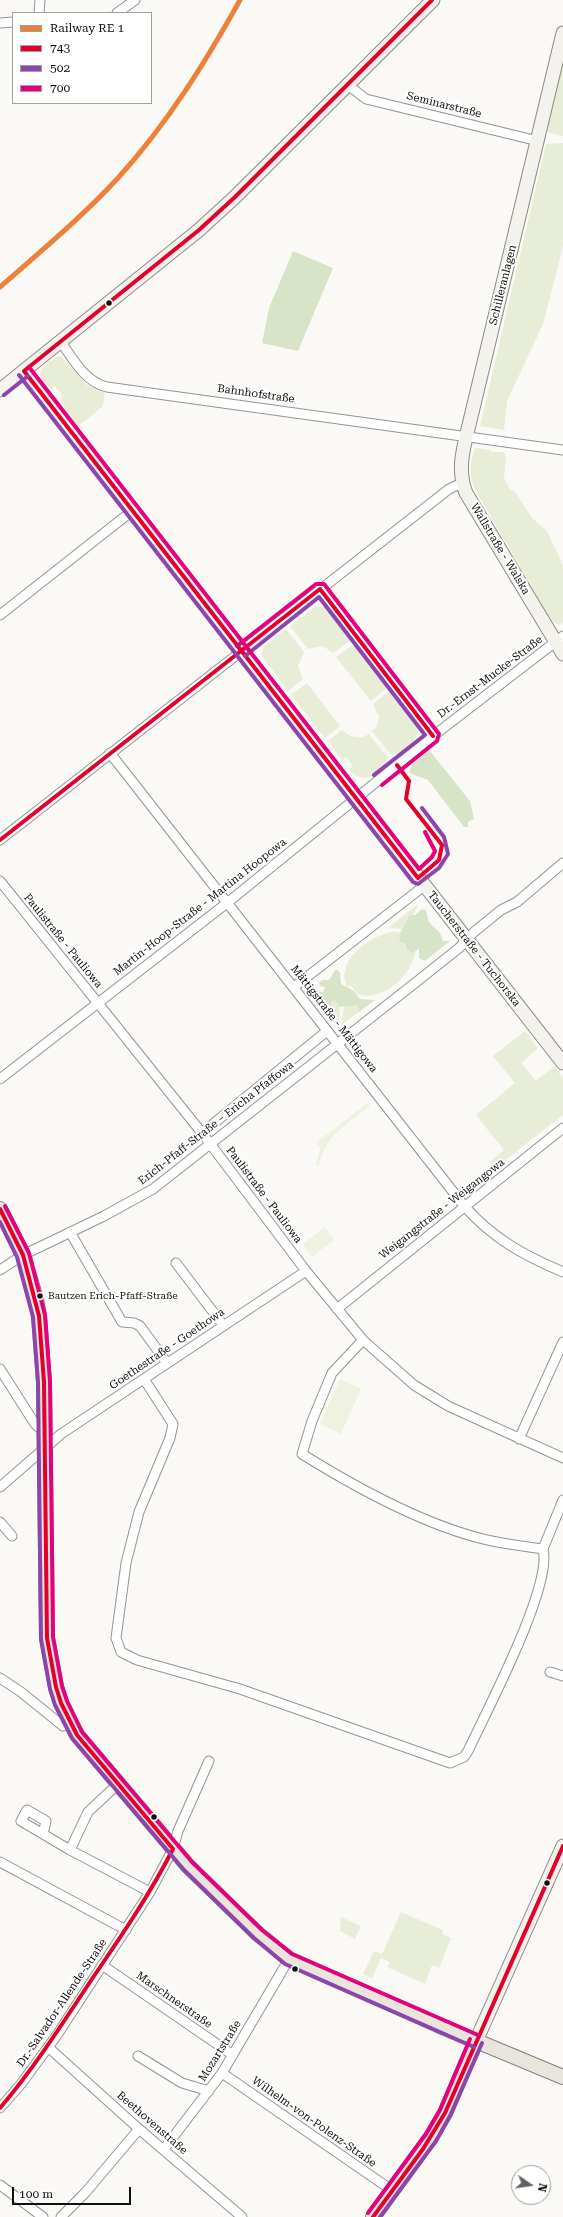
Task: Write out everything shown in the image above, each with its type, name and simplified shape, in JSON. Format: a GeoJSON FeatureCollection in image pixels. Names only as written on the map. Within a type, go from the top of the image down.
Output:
{"type":"FeatureCollection","features":[{"type":"Feature","properties":{"kind":"main road"},"geometry":{"type":"LineString","coordinates":[[0,1209],[23,1255],[36,1299],[42,1342],[47,1638],[56,1688],[70,1723],[85,1746],[119,1783],[188,1866],[247,1924],[289,1959],[476,2041],[563,2077]]}},
{"type":"Feature","properties":{"kind":"main road"},"geometry":{"type":"LineString","coordinates":[[373,2217],[423,2149],[445,2113],[476,2041]]}},
{"type":"Feature","properties":{"kind":"street"},"geometry":{"type":"LineString","coordinates":[[38,12],[40,0]]}},
{"type":"Feature","properties":{"kind":"street"},"geometry":{"type":"LineString","coordinates":[[118,12],[135,0]]}},
{"type":"Feature","properties":{"kind":"street"},"geometry":{"type":"LineString","coordinates":[[0,390],[199,230],[348,85],[432,0]]}},
{"type":"Feature","properties":{"kind":"street"},"geometry":{"type":"LineString","coordinates":[[0,23],[12,22]]}},
{"type":"Feature","properties":{"kind":"street","name":"Schilleranlagen"},"geometry":{"type":"LineString","coordinates":[[466,437],[563,33]]}},
{"type":"Feature","properties":{"kind":"street","name":"Seminarstraße"},"geometry":{"type":"LineString","coordinates":[[348,85],[366,99],[539,137]]}},
{"type":"Feature","properties":{"kind":"street","name":"Bahnhofstraße"},"geometry":{"type":"LineString","coordinates":[[61,342],[88,377],[102,386],[322,415],[563,450]]}},
{"type":"Feature","properties":{"kind":"street"},"geometry":{"type":"LineString","coordinates":[[24,371],[241,651]]}},
{"type":"Feature","properties":{"kind":"street","name":"Wallstraße - Walska"},"geometry":{"type":"LineString","coordinates":[[466,437],[460,470],[462,483],[487,529],[560,639],[563,654]]}},
{"type":"Feature","properties":{"kind":"street"},"geometry":{"type":"LineString","coordinates":[[0,840],[449,489],[462,483]]}},
{"type":"Feature","properties":{"kind":"street"},"geometry":{"type":"LineString","coordinates":[[0,615],[132,512]]}},
{"type":"Feature","properties":{"kind":"street"},"geometry":{"type":"LineString","coordinates":[[320,589],[395,684],[433,736]]}},
{"type":"Feature","properties":{"kind":"street","name":"Dr.-Ernst-Mucke-Straße"},"geometry":{"type":"LineString","coordinates":[[357,797],[433,736],[560,639]]}},
{"type":"Feature","properties":{"kind":"street","name":"Taucherstraße - Tuchorska"},"geometry":{"type":"LineString","coordinates":[[241,651],[357,797],[424,886],[563,1063]]}},
{"type":"Feature","properties":{"kind":"street","name":"Mättigstraße - Mättigowa"},"geometry":{"type":"LineString","coordinates":[[110,753],[465,1207],[482,1225],[503,1242],[563,1272]]}},
{"type":"Feature","properties":{"kind":"street","name":"Martin-Hoop-Straße - Martina Hoopowa"},"geometry":{"type":"LineString","coordinates":[[0,1079],[227,903],[357,797]]}},
{"type":"Feature","properties":{"kind":"street","name":"Erich-Pfaff-Straße – Ericha Pfaffowa"},"geometry":{"type":"LineString","coordinates":[[0,1270],[23,1255],[111,1212],[153,1189],[459,948],[466,939],[502,910],[518,902],[563,863]]}},
{"type":"Feature","properties":{"kind":"street","name":"Paulistraße - Pauliowa"},"geometry":{"type":"LineString","coordinates":[[0,881],[202,1133],[306,1271],[363,1340],[414,1386],[448,1406],[563,1458]]}},
{"type":"Feature","properties":{"kind":"street"},"geometry":{"type":"LineString","coordinates":[[294,987],[424,886]]}},
{"type":"Feature","properties":{"kind":"street","name":"Erich-Pfaff-Straße – Ericha Pfaffowa"},"geometry":{"type":"LineString","coordinates":[[202,1133],[327,1031]]}},
{"type":"Feature","properties":{"kind":"street","name":"Weigangstraße - Weigangowa"},"geometry":{"type":"LineString","coordinates":[[337,1309],[563,1128]]}},
{"type":"Feature","properties":{"kind":"street"},"geometry":{"type":"LineString","coordinates":[[70,1232],[122,1322],[134,1323],[140,1326],[167,1363]]}},
{"type":"Feature","properties":{"kind":"street"},"geometry":{"type":"LineString","coordinates":[[176,1263],[223,1325]]}},
{"type":"Feature","properties":{"kind":"street","name":"Goethestraße - Goethowa"},"geometry":{"type":"LineString","coordinates":[[0,1487],[61,1434],[306,1271]]}},
{"type":"Feature","properties":{"kind":"street"},"geometry":{"type":"LineString","coordinates":[[363,1340],[332,1373],[312,1421],[302,1454],[352,1483],[446,1527],[484,1539],[543,1549]]}},
{"type":"Feature","properties":{"kind":"street"},"geometry":{"type":"LineString","coordinates":[[519,1439],[563,1342]]}},
{"type":"Feature","properties":{"kind":"street"},"geometry":{"type":"LineString","coordinates":[[0,1369],[35,1424],[44,1432]]}},
{"type":"Feature","properties":{"kind":"street"},"geometry":{"type":"LineString","coordinates":[[144,1379],[173,1424],[170,1438],[139,1512],[126,1563],[116,1638],[121,1652],[124,1655],[162,1668],[211,1679],[450,1764],[464,1757],[468,1751],[526,1627],[539,1586],[545,1557],[543,1549],[563,1500]]}},
{"type":"Feature","properties":{"kind":"street"},"geometry":{"type":"LineString","coordinates":[[0,1522],[12,1536]]}},
{"type":"Feature","properties":{"kind":"street"},"geometry":{"type":"LineString","coordinates":[[550,1672],[563,1676]]}},
{"type":"Feature","properties":{"kind":"street"},"geometry":{"type":"LineString","coordinates":[[0,1678],[21,1692],[63,1726],[70,1723]]}},
{"type":"Feature","properties":{"kind":"street","name":"Dr.-Salvador-Allende-Straße"},"geometry":{"type":"LineString","coordinates":[[0,2108],[48,2047],[150,1892],[173,1849],[178,1831],[209,1761]]}},
{"type":"Feature","properties":{"kind":"street"},"geometry":{"type":"LineString","coordinates":[[70,1850],[88,1812],[119,1783]]}},
{"type":"Feature","properties":{"kind":"street"},"geometry":{"type":"LineString","coordinates":[[43,1834],[150,1892]]}},
{"type":"Feature","properties":{"kind":"street"},"geometry":{"type":"LineString","coordinates":[[476,2041],[559,1864],[563,1846]]}},
{"type":"Feature","properties":{"kind":"street"},"geometry":{"type":"LineString","coordinates":[[0,1862],[126,1930]]}},
{"type":"Feature","properties":{"kind":"street","name":"Mozartstraße"},"geometry":{"type":"LineString","coordinates":[[164,2150],[222,2073],[289,1959]]}},
{"type":"Feature","properties":{"kind":"street","name":"Marschnerstraße"},"geometry":{"type":"LineString","coordinates":[[102,1965],[233,2055]]}},
{"type":"Feature","properties":{"kind":"street","name":"Beethovenstraße"},"geometry":{"type":"LineString","coordinates":[[48,2047],[139,2129],[242,2217]]}},
{"type":"Feature","properties":{"kind":"street"},"geometry":{"type":"LineString","coordinates":[[138,2056],[182,2083],[209,2091]]}},
{"type":"Feature","properties":{"kind":"street","name":"Wilhelm-von-Polenz-Straße"},"geometry":{"type":"LineString","coordinates":[[222,2073],[392,2191]]}},
{"type":"Feature","properties":{"kind":"street"},"geometry":{"type":"LineString","coordinates":[[61,2217],[85,2193],[139,2129]]}},
{"type":"Feature","properties":{"kind":"street"},"geometry":{"type":"LineString","coordinates":[[0,2185],[43,2217]]}},
{"type":"Feature","properties":{"kind":"green space"},"geometry":{"type":"Polygon","coordinates":[[[563,55],[563,136],[546,131],[563,55]]]}},
{"type":"Feature","properties":{"kind":"green space"},"geometry":{"type":"Polygon","coordinates":[[[563,143],[563,245],[543,324],[507,401],[504,430],[480,426],[546,144],[563,143]]]}},
{"type":"Feature","properties":{"kind":"green space"},"geometry":{"type":"Polygon","coordinates":[[[293,251],[333,268],[298,351],[262,343],[269,308],[293,251]]]}},
{"type":"Feature","properties":{"kind":"green space"},"geometry":{"type":"Polygon","coordinates":[[[61,356],[88,386],[105,390],[103,406],[76,428],[61,400],[62,395],[55,386],[51,389],[41,379],[40,375],[46,364],[61,356]]]}},
{"type":"Feature","properties":{"kind":"green space"},"geometry":{"type":"Polygon","coordinates":[[[475,448],[490,450],[490,452],[504,452],[506,458],[504,478],[510,489],[515,492],[532,518],[547,531],[563,565],[563,621],[560,626],[551,620],[474,488],[471,478],[471,468],[475,448]]]}},
{"type":"Feature","properties":{"kind":"green space"},"geometry":{"type":"Polygon","coordinates":[[[316,606],[326,608],[351,640],[333,653],[323,646],[308,649],[290,626],[316,606]]]}},
{"type":"Feature","properties":{"kind":"green space"},"geometry":{"type":"Polygon","coordinates":[[[286,629],[304,652],[298,666],[303,679],[288,691],[261,655],[263,647],[286,629]]]}},
{"type":"Feature","properties":{"kind":"green space"},"geometry":{"type":"Polygon","coordinates":[[[354,644],[388,687],[371,701],[336,657],[354,644]]]}},
{"type":"Feature","properties":{"kind":"green space"},"geometry":{"type":"Polygon","coordinates":[[[307,683],[340,726],[325,738],[291,695],[307,683]]]}},
{"type":"Feature","properties":{"kind":"green space"},"geometry":{"type":"Polygon","coordinates":[[[390,690],[418,726],[417,734],[412,744],[401,754],[397,755],[391,755],[372,731],[377,726],[379,716],[373,704],[390,690]]]}},
{"type":"Feature","properties":{"kind":"green space"},"geometry":{"type":"Polygon","coordinates":[[[342,730],[355,737],[362,737],[369,734],[388,758],[381,769],[372,776],[366,778],[355,775],[349,769],[353,766],[346,757],[342,760],[328,741],[342,730]]]}},
{"type":"Feature","properties":{"kind":"green space"},"geometry":{"type":"Polygon","coordinates":[[[429,750],[470,801],[474,819],[468,822],[468,827],[464,827],[428,780],[409,773],[412,765],[429,750]]]}},
{"type":"Feature","properties":{"kind":"green space"},"geometry":{"type":"Polygon","coordinates":[[[418,904],[415,912],[403,929],[388,928],[418,904]]]}},
{"type":"Feature","properties":{"kind":"green space"},"geometry":{"type":"Polygon","coordinates":[[[422,909],[426,910],[429,922],[440,933],[443,941],[450,941],[425,961],[419,958],[419,949],[412,953],[407,950],[406,943],[400,941],[399,935],[410,915],[415,915],[422,909]]]}},
{"type":"Feature","properties":{"kind":"green space"},"geometry":{"type":"Polygon","coordinates":[[[400,932],[399,935],[416,950],[408,969],[395,985],[386,990],[376,994],[356,994],[357,993],[350,985],[347,987],[345,977],[346,968],[350,959],[364,944],[383,934],[400,932]]]}},
{"type":"Feature","properties":{"kind":"green space"},"geometry":{"type":"Polygon","coordinates":[[[336,969],[340,972],[341,984],[354,991],[360,999],[375,1000],[356,1014],[359,1010],[357,1005],[339,1007],[335,1000],[332,1001],[330,1007],[326,1007],[322,1010],[311,992],[323,992],[325,987],[320,986],[319,982],[329,980],[336,969]]]}},
{"type":"Feature","properties":{"kind":"green space"},"geometry":{"type":"Polygon","coordinates":[[[332,1000],[336,1000],[340,1009],[339,1020],[336,1026],[329,1018],[331,1016],[328,1012],[325,1014],[322,1010],[332,1000]]]}},
{"type":"Feature","properties":{"kind":"green space"},"geometry":{"type":"Polygon","coordinates":[[[347,1005],[357,1005],[359,1010],[341,1025],[344,1008],[347,1005]]]}},
{"type":"Feature","properties":{"kind":"green space"},"geometry":{"type":"Polygon","coordinates":[[[525,1031],[538,1048],[521,1063],[536,1081],[554,1066],[563,1078],[563,1115],[495,1168],[490,1162],[504,1150],[476,1115],[515,1083],[493,1056],[525,1031]]]}},
{"type":"Feature","properties":{"kind":"green space"},"geometry":{"type":"Polygon","coordinates":[[[367,1103],[370,1106],[345,1125],[332,1138],[326,1146],[319,1166],[316,1165],[320,1148],[316,1143],[367,1103]]]}},
{"type":"Feature","properties":{"kind":"green space"},"geometry":{"type":"Polygon","coordinates":[[[325,1227],[334,1240],[312,1257],[303,1244],[325,1227]]]}},
{"type":"Feature","properties":{"kind":"green space"},"geometry":{"type":"Polygon","coordinates":[[[340,1379],[361,1389],[341,1434],[320,1424],[340,1379]]]}},
{"type":"Feature","properties":{"kind":"green space"},"geometry":{"type":"Polygon","coordinates":[[[401,1912],[443,1930],[442,1934],[451,1938],[439,1968],[432,1965],[425,1984],[387,1967],[390,1962],[381,1958],[372,1978],[363,1974],[374,1951],[382,1954],[401,1912]]]}},
{"type":"Feature","properties":{"kind":"green space"},"geometry":{"type":"Polygon","coordinates":[[[341,1917],[361,1926],[355,1939],[340,1931],[341,1917]]]}},
{"type":"Feature","properties":{"kind":"transit line"},"geometry":{"type":"LineString","coordinates":[[0,287],[90,207],[136,157],[169,115],[199,70],[240,0]]}},
{"type":"Feature","properties":{"kind":"transit line","name":"743"},"geometry":{"type":"LineString","coordinates":[[24,371],[199,230],[235,197],[432,0]]}},
{"type":"Feature","properties":{"kind":"transit line","name":"700"},"geometry":{"type":"LineString","coordinates":[[29,367],[419,869],[432,857],[435,851],[425,832]]}},
{"type":"Feature","properties":{"kind":"transit line","name":"743"},"geometry":{"type":"LineString","coordinates":[[24,371],[418,878]]}},
{"type":"Feature","properties":{"kind":"transit line","name":"502"},"geometry":{"type":"LineString","coordinates":[[19,375],[413,882],[418,884],[439,868],[448,854],[444,837],[422,808]]}},
{"type":"Feature","properties":{"kind":"transit line","name":"502"},"geometry":{"type":"LineString","coordinates":[[4,395],[28,376]]}},
{"type":"Feature","properties":{"kind":"transit line","name":"700"},"geometry":{"type":"LineString","coordinates":[[237,646],[316,584],[324,584],[439,734],[437,741],[382,785]]}},
{"type":"Feature","properties":{"kind":"transit line","name":"743"},"geometry":{"type":"LineString","coordinates":[[320,589],[433,736]]}},
{"type":"Feature","properties":{"kind":"transit line","name":"743"},"geometry":{"type":"LineString","coordinates":[[0,840],[320,589]]}},
{"type":"Feature","properties":{"kind":"transit line","name":"502"},"geometry":{"type":"LineString","coordinates":[[245,656],[319,597],[425,735],[374,775]]}},
{"type":"Feature","properties":{"kind":"transit line","name":"743"},"geometry":{"type":"LineString","coordinates":[[397,765],[409,781],[406,799],[442,845],[439,860],[418,878]]}},
{"type":"Feature","properties":{"kind":"transit line","name":"700"},"geometry":{"type":"LineString","coordinates":[[5,1206],[29,1253],[45,1315],[50,1382],[53,1637],[62,1686],[67,1701],[82,1732],[192,1862],[262,1930],[292,1954],[478,2035]]}},
{"type":"Feature","properties":{"kind":"transit line","name":"743"},"geometry":{"type":"LineString","coordinates":[[0,1209],[23,1255],[39,1316],[44,1382],[47,1638],[56,1687],[61,1703],[77,1735],[173,1849]]}},
{"type":"Feature","properties":{"kind":"transit line","name":"502"},"geometry":{"type":"LineString","coordinates":[[0,1222],[17,1257],[33,1317],[38,1382],[41,1639],[50,1689],[55,1705],[72,1738],[184,1870],[254,1938],[285,1964],[474,2047]]}},
{"type":"Feature","properties":{"kind":"transit line","name":"743"},"geometry":{"type":"LineString","coordinates":[[373,2217],[423,2149],[445,2113],[563,1846]]}},
{"type":"Feature","properties":{"kind":"transit line","name":"743"},"geometry":{"type":"LineString","coordinates":[[0,2108],[37,2060],[115,1945],[145,1898],[173,1849]]}},
{"type":"Feature","properties":{"kind":"transit line","name":"700"},"geometry":{"type":"LineString","coordinates":[[368,2213],[426,2134],[440,2110],[470,2039]]}},
{"type":"Feature","properties":{"kind":"transit line","name":"502"},"geometry":{"type":"LineString","coordinates":[[380,2217],[436,2141],[450,2116],[482,2043]]}},
{"type":"Feature","properties":{"kind":"place","name":"Bautzen Erich-Pfaff-Straße"},"geometry":{"type":"Point","coordinates":[40,1296]}}]}
